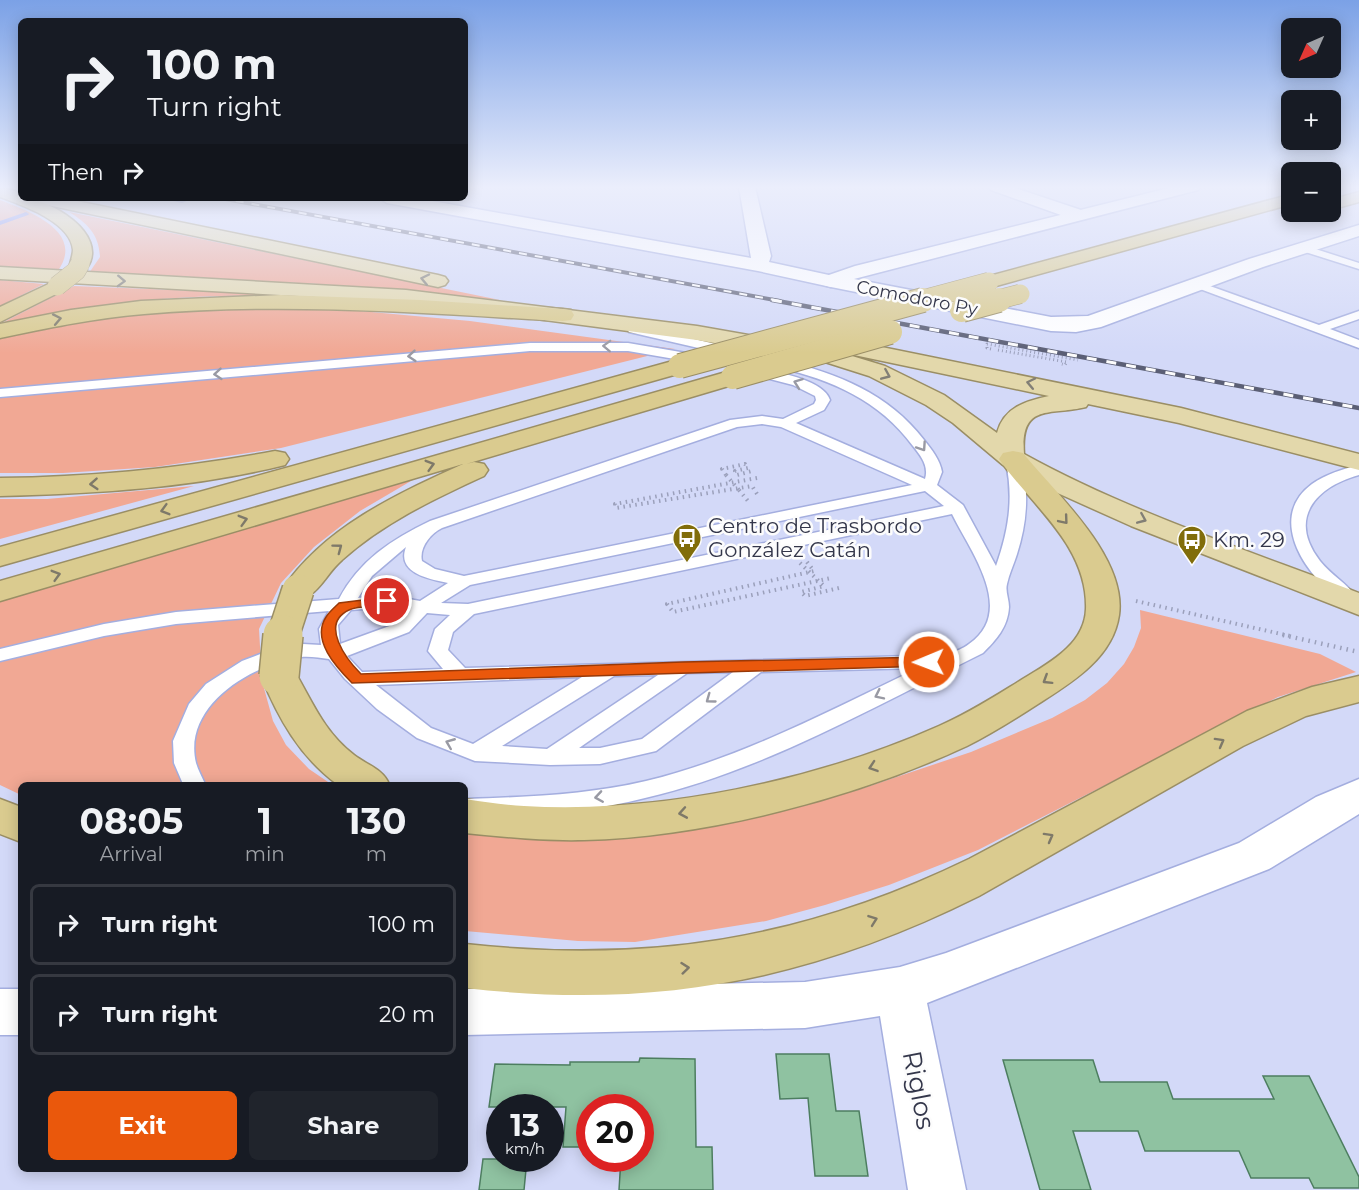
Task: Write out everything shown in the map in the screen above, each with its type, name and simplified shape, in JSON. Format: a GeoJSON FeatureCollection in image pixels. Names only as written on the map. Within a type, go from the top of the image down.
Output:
{"type":"FeatureCollection","features":[{"type":"Feature","properties":{"kind":"highway"},"geometry":{"type":"LineString","coordinates":[[0,316],[57,286],[76,271],[83,255],[81,243]]}},
{"type":"Feature","properties":{"kind":"highway"},"geometry":{"type":"LineString","coordinates":[[0,556],[544,402],[1133,243]]}},
{"type":"Feature","properties":{"kind":"highway"},"geometry":{"type":"LineString","coordinates":[[0,591],[1194,243]]}},
{"type":"Feature","properties":{"kind":"highway"},"geometry":{"type":"LineString","coordinates":[[0,331],[100,312],[176,303],[231,301],[302,301],[573,316]]}},
{"type":"Feature","properties":{"kind":"highway"},"geometry":{"type":"LineString","coordinates":[[0,487],[107,483],[208,471],[544,402]]}},
{"type":"Feature","properties":{"kind":"highway"},"geometry":{"type":"LineString","coordinates":[[366,782],[329,756],[300,722],[279,676],[278,654],[298,590],[332,552],[416,497],[506,455],[623,409]]}},
{"type":"Feature","properties":{"kind":"highway"},"geometry":{"type":"LineString","coordinates":[[468,817],[498,822],[658,817],[768,798],[874,767],[953,736],[1004,708],[1074,663],[1095,639],[1102,614],[1103,594],[1080,539],[1011,457]]}},
{"type":"Feature","properties":{"kind":"highway"},"geometry":{"type":"LineString","coordinates":[[468,966],[541,973],[627,974],[705,966],[760,955],[873,920],[941,893],[1000,864],[1254,723],[1300,704],[1359,689]]}},
{"type":"Feature","properties":{"kind":"highway"},"geometry":{"type":"LineString","coordinates":[[0,816],[18,824]]}},
{"type":"Feature","properties":{"kind":"main road"},"geometry":{"type":"LineString","coordinates":[[252,243],[466,287],[732,325],[1002,377],[1181,416],[1359,462]]}},
{"type":"Feature","properties":{"kind":"main road"},"geometry":{"type":"LineString","coordinates":[[0,273],[349,292],[573,316],[697,333],[829,356],[852,362],[907,384],[935,400],[1011,457],[1043,476],[1142,520],[1356,603]]}},
{"type":"Feature","properties":{"kind":"main road"},"geometry":{"type":"LineString","coordinates":[[1011,457],[1008,443],[1010,430],[1024,412],[1048,403],[1079,402],[1177,422],[1359,470]]}},
{"type":"Feature","properties":{"kind":"street","name":"Comodoro Py"},"geometry":{"type":"LineString","coordinates":[[634,243],[1051,324],[1076,325],[1093,322],[1196,284],[1320,243]]}},
{"type":"Feature","properties":{"kind":"street"},"geometry":{"type":"LineString","coordinates":[[758,243],[761,256],[758,265]]}},
{"type":"Feature","properties":{"kind":"street"},"geometry":{"type":"LineString","coordinates":[[831,281],[862,270],[970,243]]}},
{"type":"Feature","properties":{"kind":"street"},"geometry":{"type":"LineString","coordinates":[[468,1012],[805,1005],[900,990],[946,975],[1254,856],[1331,809],[1359,795]]}},
{"type":"Feature","properties":{"kind":"street","name":"Riglos"},"geometry":{"type":"LineString","coordinates":[[900,990],[938,1190]]}},
{"type":"Feature","properties":{"kind":"street"},"geometry":{"type":"LineString","coordinates":[[0,1012],[18,1012]]}},
{"type":"Feature","properties":{"kind":"lane"},"geometry":{"type":"LineString","coordinates":[[1303,248],[1359,266]]}},
{"type":"Feature","properties":{"kind":"lane"},"geometry":{"type":"LineString","coordinates":[[1196,284],[1359,344]]}},
{"type":"Feature","properties":{"kind":"lane"},"geometry":{"type":"LineString","coordinates":[[1320,329],[1359,315]]}},
{"type":"Feature","properties":{"kind":"lane"},"geometry":{"type":"LineString","coordinates":[[193,782],[185,763],[184,741],[199,704],[213,689],[249,666],[303,650],[335,652],[363,645],[402,628],[424,606],[464,581],[928,486],[935,479],[936,470],[913,434],[880,401],[857,388],[805,369],[573,316]]}},
{"type":"Feature","properties":{"kind":"lane"},"geometry":{"type":"LineString","coordinates":[[0,393],[493,349],[601,345],[654,350],[780,377],[812,388],[821,394],[823,400],[819,407],[784,423]]}},
{"type":"Feature","properties":{"kind":"lane"},"geometry":{"type":"LineString","coordinates":[[468,808],[545,805],[645,790],[748,758],[976,649],[990,635],[998,620],[1000,605],[997,585],[957,508],[928,486],[784,423],[762,420],[735,423],[419,532],[383,557],[359,580],[344,606],[332,619],[328,633],[341,663],[384,704],[424,733],[475,753],[550,757],[600,756],[648,745],[758,665]]}},
{"type":"Feature","properties":{"kind":"lane"},"geometry":{"type":"LineString","coordinates":[[997,585],[1018,520],[1019,480],[1011,457]]}},
{"type":"Feature","properties":{"kind":"lane"},"geometry":{"type":"LineString","coordinates":[[1356,603],[1314,564],[1305,550],[1298,518],[1302,502],[1311,490],[1328,480],[1359,470]]}},
{"type":"Feature","properties":{"kind":"lane"},"geometry":{"type":"LineString","coordinates":[[0,655],[104,630],[165,620],[387,601],[435,609],[468,610],[957,508]]}},
{"type":"Feature","properties":{"kind":"lane"},"geometry":{"type":"LineString","coordinates":[[434,525],[413,549],[411,559],[415,568],[425,573],[464,581]]}},
{"type":"Feature","properties":{"kind":"lane"},"geometry":{"type":"LineString","coordinates":[[459,674],[438,651],[444,629],[468,610]]}},
{"type":"Feature","properties":{"kind":"lane"},"geometry":{"type":"LineString","coordinates":[[357,679],[610,669],[951,661]]}},
{"type":"Feature","properties":{"kind":"lane"},"geometry":{"type":"LineString","coordinates":[[550,757],[683,667]]}},
{"type":"Feature","properties":{"kind":"lane"},"geometry":{"type":"LineString","coordinates":[[475,753],[610,669]]}},
{"type":"Feature","properties":{"kind":"lane"},"geometry":{"type":"LineString","coordinates":[[468,946],[627,974]]}},
{"type":"Feature","properties":{"kind":"path"},"geometry":{"type":"LineString","coordinates":[[749,503],[722,469],[745,464],[747,468],[735,471],[737,475],[752,471]]}},
{"type":"Feature","properties":{"kind":"path"},"geometry":{"type":"LineString","coordinates":[[757,478],[615,504],[616,508],[752,486],[761,500]]}},
{"type":"Feature","properties":{"kind":"path"},"geometry":{"type":"LineString","coordinates":[[804,558],[814,571],[666,604],[673,612],[831,578]]}},
{"type":"Feature","properties":{"kind":"path"},"geometry":{"type":"LineString","coordinates":[[797,560],[824,586],[801,592],[805,596],[839,588]]}},
{"type":"Feature","properties":{"kind":"path"},"geometry":{"type":"LineString","coordinates":[[1103,594],[1359,652]]}},
{"type":"Feature","properties":{"kind":"shaded area"},"geometry":{"type":"Polygon","coordinates":[[[0,243],[64,243],[65,245],[64,258],[57,272],[0,267],[0,243]]]}},
{"type":"Feature","properties":{"kind":"shaded area"},"geometry":{"type":"Polygon","coordinates":[[[97,243],[219,243],[500,300],[319,284],[89,273],[100,257],[97,243]]]}},
{"type":"Feature","properties":{"kind":"shaded area"},"geometry":{"type":"Polygon","coordinates":[[[0,280],[44,284],[0,306],[0,280]]]}},
{"type":"Feature","properties":{"kind":"shaded area"},"geometry":{"type":"Polygon","coordinates":[[[74,286],[322,296],[159,299],[92,307],[0,324],[74,286]]]}},
{"type":"Feature","properties":{"kind":"shaded area"},"geometry":{"type":"Polygon","coordinates":[[[205,307],[327,308],[470,321],[675,349],[281,448],[155,467],[63,473],[0,473],[0,337],[102,318],[205,307]]]}},
{"type":"Feature","properties":{"kind":"shaded area"},"geometry":{"type":"Polygon","coordinates":[[[428,471],[360,511],[314,547],[281,583],[259,629],[262,681],[273,721],[286,745],[309,769],[328,782],[18,782],[18,794],[0,785],[0,601],[428,471]]]}},
{"type":"Feature","properties":{"kind":"shaded area"},"geometry":{"type":"Polygon","coordinates":[[[194,486],[0,539],[0,499],[47,499],[194,486]]]}},
{"type":"Feature","properties":{"kind":"shaded area"},"geometry":{"type":"Polygon","coordinates":[[[1140,610],[1320,654],[1356,672],[1278,697],[978,850],[889,885],[825,905],[766,921],[635,942],[578,941],[468,931],[468,828],[767,814],[858,790],[971,752],[1052,718],[1085,700],[1107,683],[1124,664],[1141,628],[1140,610]]]}},
{"type":"Feature","properties":{"kind":"building"},"geometry":{"type":"Polygon","coordinates":[[[776,1054],[829,1054],[836,1111],[859,1111],[868,1176],[815,1176],[808,1098],[780,1099],[776,1054]]]}},
{"type":"Feature","properties":{"kind":"building"},"geometry":{"type":"Polygon","coordinates":[[[640,1058],[695,1059],[696,1147],[712,1147],[713,1190],[619,1190],[620,1172],[654,1172],[654,1094],[576,1094],[576,1147],[564,1147],[566,1107],[564,1107],[564,1094],[491,1094],[495,1064],[570,1065],[570,1062],[639,1062],[640,1058]]]}},
{"type":"Feature","properties":{"kind":"building"},"geometry":{"type":"Polygon","coordinates":[[[1003,1060],[1093,1060],[1100,1082],[1167,1082],[1173,1099],[1274,1099],[1263,1076],[1309,1076],[1359,1177],[1359,1188],[1314,1188],[1309,1178],[1251,1178],[1239,1151],[1145,1151],[1138,1131],[1073,1131],[1091,1190],[1040,1190],[1003,1060]]]}},
{"type":"Feature","properties":{"kind":"building"},"geometry":{"type":"Polygon","coordinates":[[[483,1159],[486,1159],[486,1172],[526,1172],[524,1190],[479,1190],[483,1159]]]}},
{"type":"Feature","properties":{"kind":"railway"},"geometry":{"type":"LineString","coordinates":[[462,243],[780,301]]}},
{"type":"Feature","properties":{"kind":"railway"},"geometry":{"type":"LineString","coordinates":[[772,300],[1359,408]]}},
{"type":"Feature","properties":{"kind":"place","name":"Centro de Trasbordo González Catán"},"geometry":{"type":"Point","coordinates":[687,564]}},
{"type":"Feature","properties":{"kind":"place","name":"Km. 29"},"geometry":{"type":"Point","coordinates":[1192,566]}},
{"type":"Feature","properties":{"kind":"route"},"geometry":{"type":"LineString","coordinates":[[387,601],[344,606],[332,619],[328,633],[335,652],[341,663],[357,679],[683,667],[929,662]]}}]}
